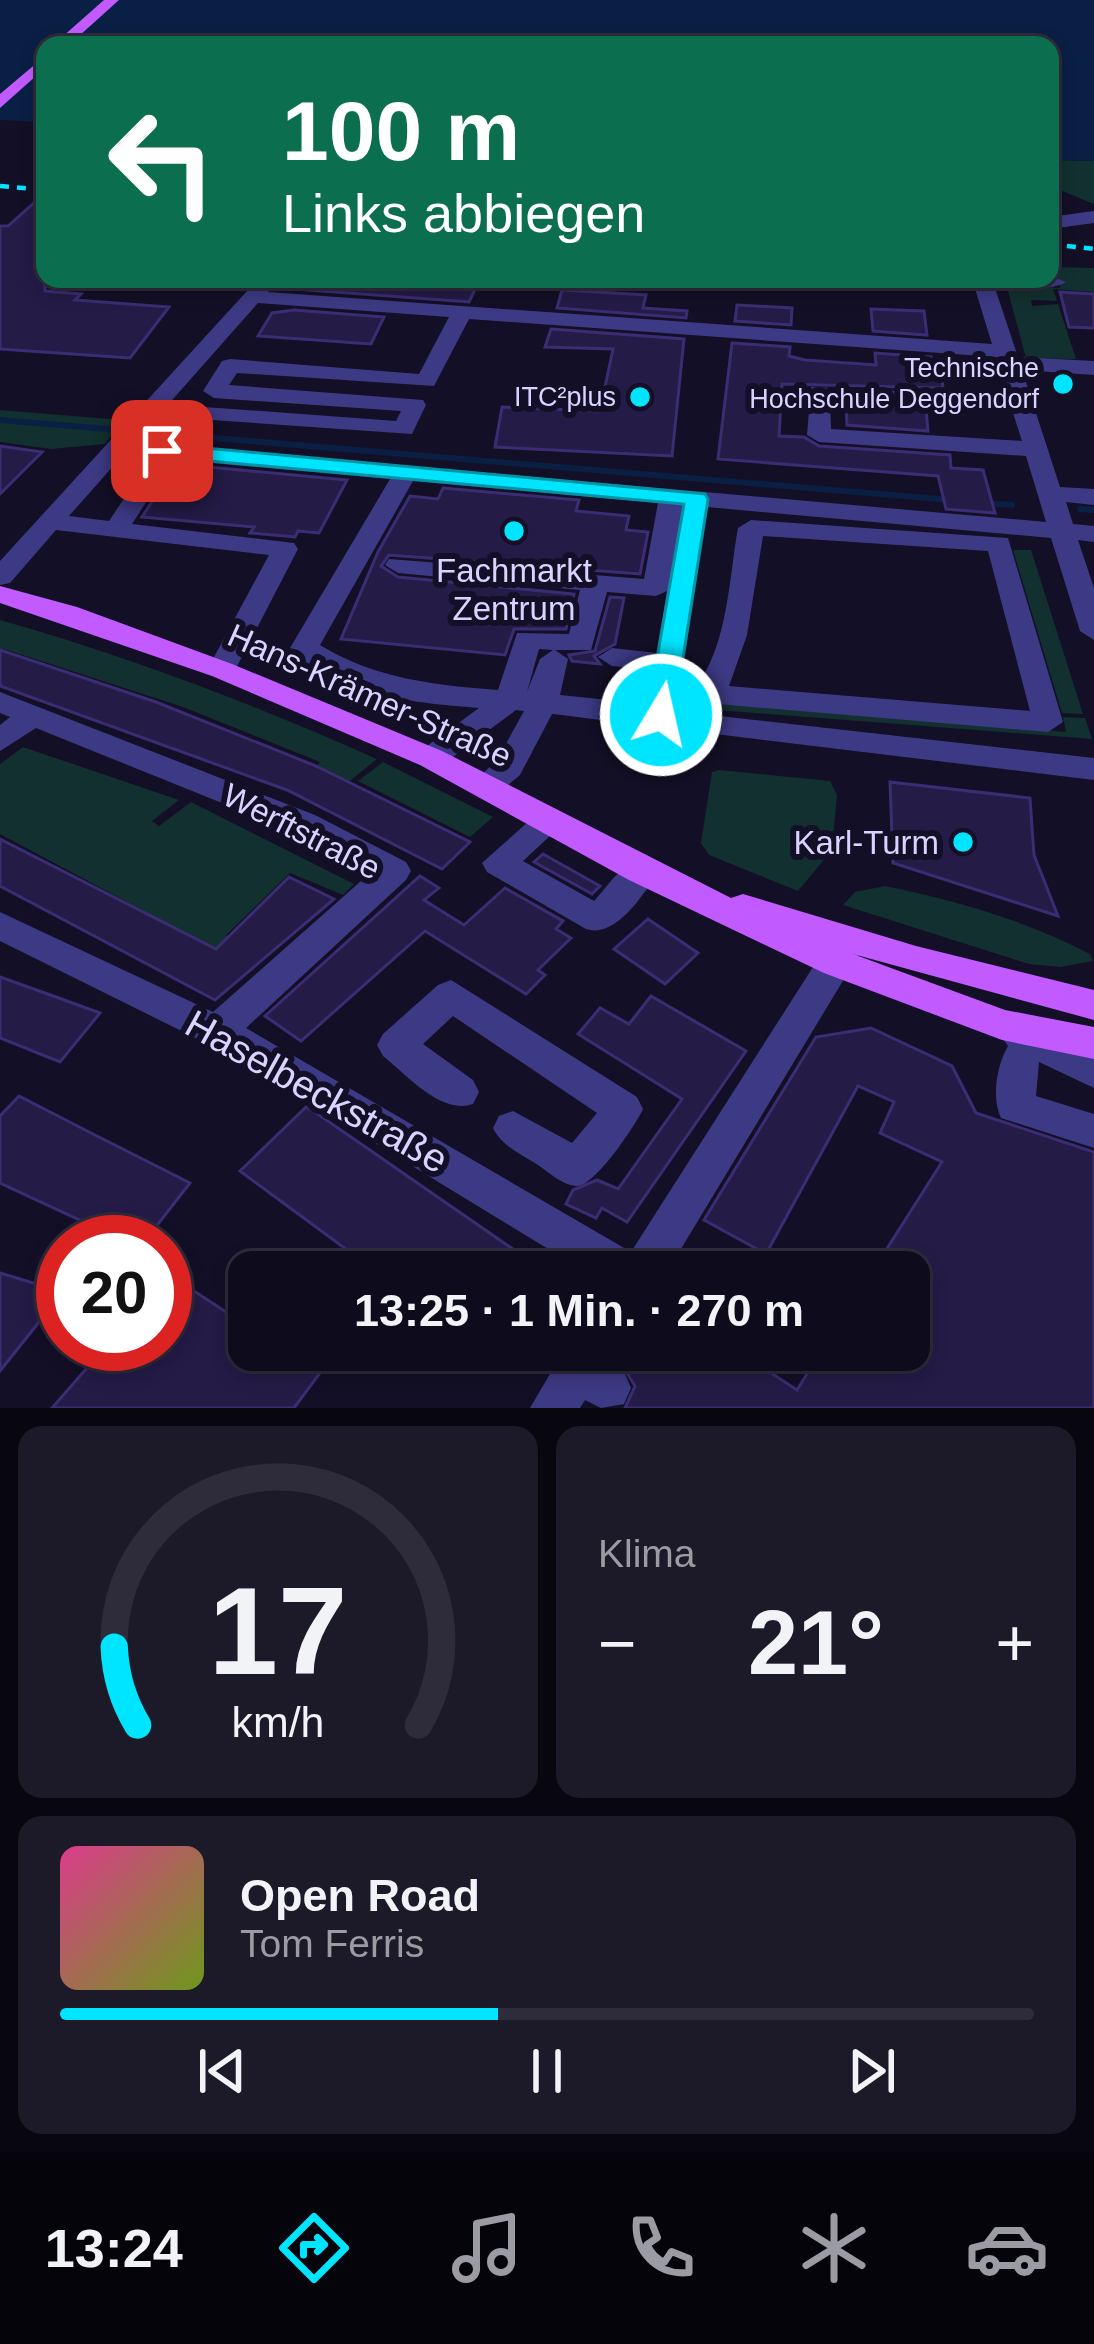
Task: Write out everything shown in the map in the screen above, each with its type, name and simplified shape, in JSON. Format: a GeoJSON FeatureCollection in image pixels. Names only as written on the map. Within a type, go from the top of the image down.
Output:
{"type":"FeatureCollection","features":[{"type":"Feature","properties":{"kind":"main road"},"geometry":{"type":"LineString","coordinates":[[70,36],[112,0]]}},
{"type":"Feature","properties":{"kind":"main road"},"geometry":{"type":"LineString","coordinates":[[0,103],[36,69]]}},
{"type":"Feature","properties":{"kind":"main road","name":"Hans-Krämer-Straße"},"geometry":{"type":"LineString","coordinates":[[0,594],[67,613],[221,670],[431,758],[641,872],[843,951],[1017,1033],[1094,1043]]}},
{"type":"Feature","properties":{"kind":"main road","name":"Hans-Krämer-Straße"},"geometry":{"type":"LineString","coordinates":[[843,951],[1091,1002]]}},
{"type":"Feature","properties":{"kind":"street"},"geometry":{"type":"LineString","coordinates":[[0,578],[261,288],[462,312],[811,338],[1094,368]]}},
{"type":"Feature","properties":{"kind":"street"},"geometry":{"type":"LineString","coordinates":[[985,288],[1094,631]]}},
{"type":"Feature","properties":{"kind":"street"},"geometry":{"type":"LineString","coordinates":[[191,413],[404,429],[415,405],[214,391],[230,366],[426,381],[462,312]]}},
{"type":"Feature","properties":{"kind":"street"},"geometry":{"type":"LineString","coordinates":[[811,338],[813,354],[836,359],[972,369]]}},
{"type":"Feature","properties":{"kind":"street"},"geometry":{"type":"LineString","coordinates":[[1021,404],[819,392],[819,435],[1035,449]]}},
{"type":"Feature","properties":{"kind":"street"},"geometry":{"type":"LineString","coordinates":[[123,446],[407,471],[436,486],[684,497],[999,544],[1048,722],[711,710],[661,715],[412,694],[320,660],[304,648],[407,471]]}},
{"type":"Feature","properties":{"kind":"street"},"geometry":{"type":"LineString","coordinates":[[116,530],[146,484]]}},
{"type":"Feature","properties":{"kind":"street"},"geometry":{"type":"LineString","coordinates":[[1049,493],[1094,496]]}},
{"type":"Feature","properties":{"kind":"street"},"geometry":{"type":"LineString","coordinates":[[398,565],[656,588],[684,497]]}},
{"type":"Feature","properties":{"kind":"street"},"geometry":{"type":"LineString","coordinates":[[661,715],[684,497]]}},
{"type":"Feature","properties":{"kind":"street"},"geometry":{"type":"LineString","coordinates":[[52,522],[285,549],[221,670]]}},
{"type":"Feature","properties":{"kind":"street"},"geometry":{"type":"LineString","coordinates":[[711,710],[733,635],[751,527],[1094,534]]}},
{"type":"Feature","properties":{"kind":"street"},"geometry":{"type":"LineString","coordinates":[[526,701],[527,639],[581,644],[595,583]]}},
{"type":"Feature","properties":{"kind":"street"},"geometry":{"type":"LineString","coordinates":[[613,657],[669,663]]}},
{"type":"Feature","properties":{"kind":"street"},"geometry":{"type":"LineString","coordinates":[[478,782],[554,659]]}},
{"type":"Feature","properties":{"kind":"street"},"geometry":{"type":"LineString","coordinates":[[711,710],[789,680]]}},
{"type":"Feature","properties":{"kind":"street"},"geometry":{"type":"LineString","coordinates":[[431,758],[526,701]]}},
{"type":"Feature","properties":{"kind":"street","name":"Werftstraße"},"geometry":{"type":"LineString","coordinates":[[0,702],[303,824],[394,871],[218,1031]]}},
{"type":"Feature","properties":{"kind":"street"},"geometry":{"type":"LineString","coordinates":[[711,710],[1094,769]]}},
{"type":"Feature","properties":{"kind":"street"},"geometry":{"type":"LineString","coordinates":[[0,741],[34,714]]}},
{"type":"Feature","properties":{"kind":"street"},"geometry":{"type":"LineString","coordinates":[[550,821],[499,862],[598,920],[641,872]]}},
{"type":"Feature","properties":{"kind":"street","name":"Haselbeckstraße"},"geometry":{"type":"LineString","coordinates":[[0,925],[218,1031],[590,1251]]}},
{"type":"Feature","properties":{"kind":"street"},"geometry":{"type":"LineString","coordinates":[[656,1251],[843,951]]}},
{"type":"Feature","properties":{"kind":"street"},"geometry":{"type":"LineString","coordinates":[[459,1092],[396,1045],[451,995],[623,1109],[577,1168],[513,1128]]}},
{"type":"Feature","properties":{"kind":"street"},"geometry":{"type":"LineString","coordinates":[[1017,1033],[1094,1072]]}},
{"type":"Feature","properties":{"kind":"street"},"geometry":{"type":"LineString","coordinates":[[1017,1033],[1020,1059],[1015,1106],[1094,1131]]}},
{"type":"Feature","properties":{"kind":"street"},"geometry":{"type":"LineString","coordinates":[[553,1408],[590,1371]]}},
{"type":"Feature","properties":{"kind":"green space"},"geometry":{"type":"Polygon","coordinates":[[[1059,160],[1094,161],[1094,204],[1059,190],[1059,160]]]}},
{"type":"Feature","properties":{"kind":"green space"},"geometry":{"type":"Polygon","coordinates":[[[1059,267],[1094,268],[1094,292],[1053,289],[1057,301],[1031,300],[1032,306],[1058,304],[1076,359],[1026,358],[1007,288],[1060,288],[1059,267]]]}},
{"type":"Feature","properties":{"kind":"green space"},"geometry":{"type":"Polygon","coordinates":[[[0,410],[122,420],[105,444],[51,449],[0,442],[0,410]]]}},
{"type":"Feature","properties":{"kind":"green space"},"geometry":{"type":"Polygon","coordinates":[[[1013,550],[1031,550],[1083,714],[1062,713],[1013,550]]]}},
{"type":"Feature","properties":{"kind":"green space"},"geometry":{"type":"Polygon","coordinates":[[[0,620],[191,683],[377,759],[341,788],[311,775],[320,762],[183,707],[4,649],[0,652],[0,620]]]}},
{"type":"Feature","properties":{"kind":"green space"},"geometry":{"type":"Polygon","coordinates":[[[717,701],[1066,732],[1063,717],[1085,718],[1092,739],[717,710],[717,701]]]}},
{"type":"Feature","properties":{"kind":"green space"},"geometry":{"type":"Polygon","coordinates":[[[23,747],[179,800],[152,821],[159,826],[191,802],[354,884],[343,895],[290,873],[226,935],[230,939],[217,950],[0,834],[0,764],[23,747]]]}},
{"type":"Feature","properties":{"kind":"green space"},"geometry":{"type":"Polygon","coordinates":[[[383,762],[493,817],[470,837],[358,781],[383,762]]]}},
{"type":"Feature","properties":{"kind":"green space"},"geometry":{"type":"Polygon","coordinates":[[[712,772],[830,781],[837,795],[832,850],[798,891],[709,855],[701,843],[712,772]]]}},
{"type":"Feature","properties":{"kind":"green space"},"geometry":{"type":"Polygon","coordinates":[[[885,886],[1016,922],[1090,954],[1093,961],[1060,967],[1029,964],[843,905],[855,892],[885,886]]]}},
{"type":"Feature","properties":{"kind":"water"},"geometry":{"type":"Polygon","coordinates":[[[0,0],[1094,0],[1094,161],[1059,160],[1059,36],[36,36],[36,122],[0,120],[0,0]]]}},
{"type":"Feature","properties":{"kind":"building"},"geometry":{"type":"Polygon","coordinates":[[[36,201],[36,288],[81,294],[75,300],[169,307],[130,358],[0,349],[0,226],[8,226],[36,201]]]}},
{"type":"Feature","properties":{"kind":"building"},"geometry":{"type":"Polygon","coordinates":[[[308,288],[476,288],[469,302],[308,288]]]}},
{"type":"Feature","properties":{"kind":"building"},"geometry":{"type":"Polygon","coordinates":[[[562,290],[646,295],[643,308],[687,311],[686,318],[557,308],[562,290]]]}},
{"type":"Feature","properties":{"kind":"building"},"geometry":{"type":"Polygon","coordinates":[[[1060,292],[1094,294],[1094,328],[1069,327],[1060,292]]]}},
{"type":"Feature","properties":{"kind":"building"},"geometry":{"type":"Polygon","coordinates":[[[737,305],[792,308],[791,325],[735,321],[737,305]]]}},
{"type":"Feature","properties":{"kind":"building"},"geometry":{"type":"Polygon","coordinates":[[[871,309],[924,311],[927,335],[873,331],[871,309]]]}},
{"type":"Feature","properties":{"kind":"building"},"geometry":{"type":"Polygon","coordinates":[[[294,310],[384,317],[371,344],[258,336],[272,313],[294,310]]]}},
{"type":"Feature","properties":{"kind":"building"},"geometry":{"type":"Polygon","coordinates":[[[551,329],[684,339],[672,456],[495,447],[502,407],[600,411],[613,349],[545,347],[551,329]]]}},
{"type":"Feature","properties":{"kind":"building"},"geometry":{"type":"Polygon","coordinates":[[[732,343],[790,347],[789,356],[805,360],[876,365],[875,353],[931,357],[932,369],[941,370],[943,388],[782,384],[779,436],[804,437],[819,446],[950,455],[951,468],[983,470],[995,513],[946,509],[938,476],[718,459],[732,343]]]}},
{"type":"Feature","properties":{"kind":"building"},"geometry":{"type":"Polygon","coordinates":[[[846,404],[926,409],[928,431],[847,425],[846,404]]]}},
{"type":"Feature","properties":{"kind":"building"},"geometry":{"type":"Polygon","coordinates":[[[0,446],[42,452],[0,494],[0,446]]]}},
{"type":"Feature","properties":{"kind":"building"},"geometry":{"type":"Polygon","coordinates":[[[176,464],[347,480],[319,533],[298,531],[295,537],[250,533],[254,527],[142,517],[176,464]]]}},
{"type":"Feature","properties":{"kind":"building"},"geometry":{"type":"Polygon","coordinates":[[[443,488],[579,500],[576,511],[629,516],[626,530],[648,532],[640,574],[389,555],[381,566],[398,577],[574,594],[566,629],[514,629],[505,655],[341,639],[378,552],[410,496],[438,499],[443,488]]]}},
{"type":"Feature","properties":{"kind":"building"},"geometry":{"type":"Polygon","coordinates":[[[610,597],[624,598],[615,644],[594,656],[600,664],[572,661],[569,655],[595,651],[610,597]]]}},
{"type":"Feature","properties":{"kind":"building"},"geometry":{"type":"Polygon","coordinates":[[[0,650],[156,702],[316,766],[470,842],[442,869],[287,790],[0,686],[0,650]]]}},
{"type":"Feature","properties":{"kind":"building","name":"Karl-Turm"},"geometry":{"type":"Polygon","coordinates":[[[890,782],[1030,798],[1034,855],[1058,916],[893,863],[890,782]]]}},
{"type":"Feature","properties":{"kind":"building"},"geometry":{"type":"Polygon","coordinates":[[[0,839],[216,949],[289,877],[334,899],[215,1000],[0,886],[0,839]]]}},
{"type":"Feature","properties":{"kind":"building"},"geometry":{"type":"Polygon","coordinates":[[[543,854],[600,886],[592,894],[534,862],[543,854]]]}},
{"type":"Feature","properties":{"kind":"building"},"geometry":{"type":"Polygon","coordinates":[[[420,876],[439,888],[424,900],[464,925],[505,888],[563,921],[556,929],[571,938],[538,970],[545,975],[526,994],[425,931],[301,1041],[265,1016],[420,876]]]}},
{"type":"Feature","properties":{"kind":"building"},"geometry":{"type":"Polygon","coordinates":[[[648,919],[698,953],[665,984],[614,949],[648,919]]]}},
{"type":"Feature","properties":{"kind":"building"},"geometry":{"type":"Polygon","coordinates":[[[0,977],[100,1013],[60,1062],[0,1038],[0,977]]]}},
{"type":"Feature","properties":{"kind":"building"},"geometry":{"type":"Polygon","coordinates":[[[651,996],[746,1051],[627,1222],[602,1208],[596,1218],[566,1204],[573,1190],[597,1180],[618,1189],[682,1099],[578,1034],[600,1008],[629,1024],[651,996]]]}},
{"type":"Feature","properties":{"kind":"building"},"geometry":{"type":"Polygon","coordinates":[[[871,1028],[952,1066],[976,1113],[1094,1152],[1094,1408],[625,1408],[635,1386],[626,1371],[768,1371],[797,1390],[809,1371],[930,1371],[930,1251],[885,1251],[942,1162],[880,1133],[894,1102],[858,1086],[768,1251],[704,1220],[816,1037],[871,1028]]]}},
{"type":"Feature","properties":{"kind":"building"},"geometry":{"type":"Polygon","coordinates":[[[19,1096],[190,1183],[165,1215],[69,1215],[0,1183],[0,1116],[19,1096]]]}},
{"type":"Feature","properties":{"kind":"building"},"geometry":{"type":"Polygon","coordinates":[[[306,1107],[516,1251],[349,1251],[240,1171],[306,1107]]]}},
{"type":"Feature","properties":{"kind":"building"},"geometry":{"type":"Polygon","coordinates":[[[0,1273],[36,1284],[36,1326],[0,1371],[0,1273]]]}},
{"type":"Feature","properties":{"kind":"building"},"geometry":{"type":"Polygon","coordinates":[[[192,1290],[228,1313],[228,1371],[320,1373],[294,1408],[52,1408],[84,1371],[192,1371],[192,1290]]]}},
{"type":"Feature","properties":{"kind":"waterway"},"geometry":{"type":"LineString","coordinates":[[0,420],[951,500]]}},
{"type":"Feature","properties":{"kind":"waterway"},"geometry":{"type":"LineString","coordinates":[[984,503],[1012,505]]}},
{"type":"Feature","properties":{"kind":"waterway"},"geometry":{"type":"LineString","coordinates":[[1080,509],[1094,510]]}},
{"type":"Feature","properties":{"kind":"railway"},"geometry":{"type":"LineString","coordinates":[[0,186],[36,189]]}},
{"type":"Feature","properties":{"kind":"railway"},"geometry":{"type":"LineString","coordinates":[[1059,245],[1094,249]]}},
{"type":"Feature","properties":{"kind":"place","name":"Technische Hochschule Deggendorf"},"geometry":{"type":"Point","coordinates":[1063,384]}},
{"type":"Feature","properties":{"kind":"place","name":"ITC²plus"},"geometry":{"type":"Point","coordinates":[640,397]}},
{"type":"Feature","properties":{"kind":"place","name":"Fachmarkt Zentrum"},"geometry":{"type":"Point","coordinates":[514,531]}},
{"type":"Feature","properties":{"kind":"place","name":"Karl-Turm"},"geometry":{"type":"Point","coordinates":[963,842]}},
{"type":"Feature","properties":{"kind":"route"},"geometry":{"type":"LineString","coordinates":[[162,451],[697,499],[661,715]]}}]}
